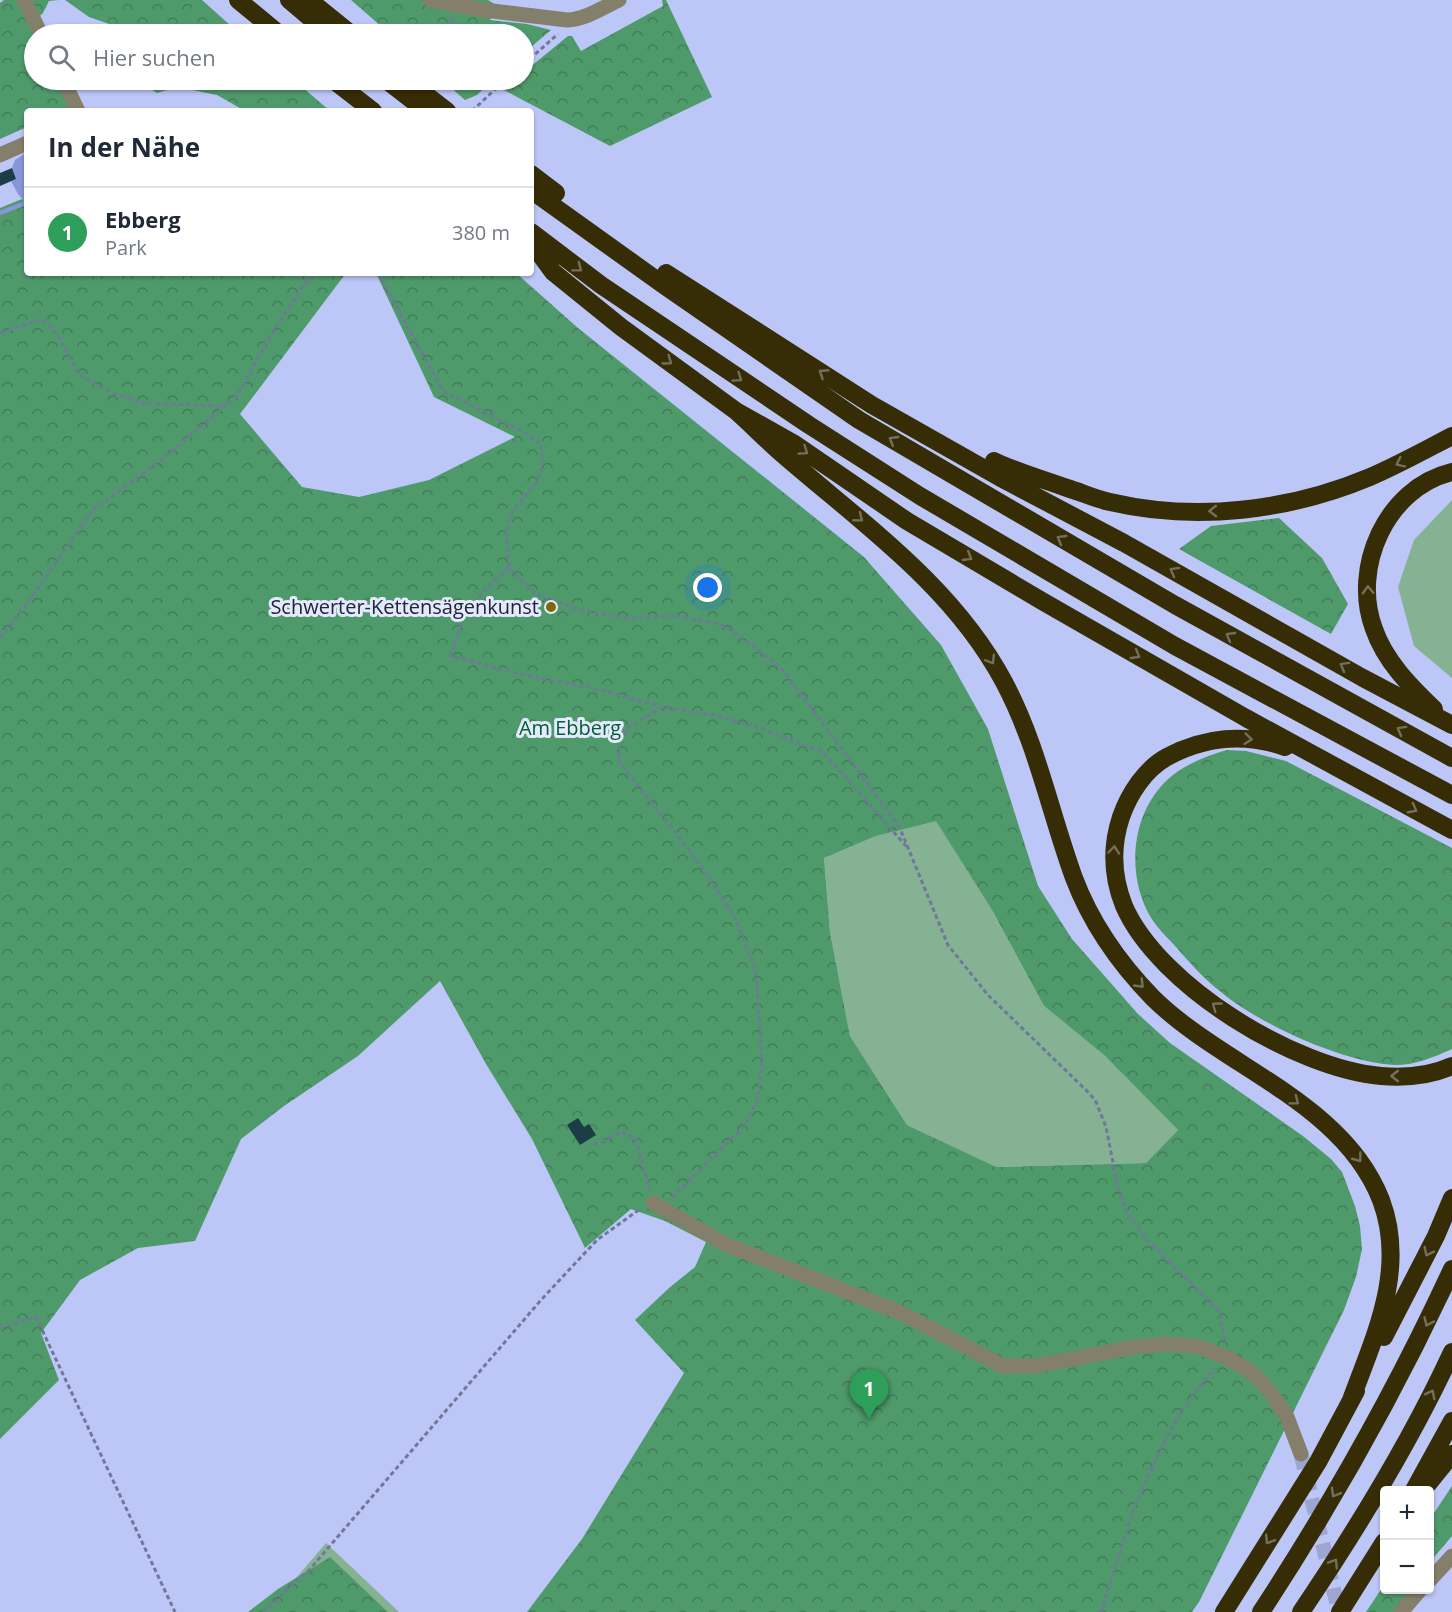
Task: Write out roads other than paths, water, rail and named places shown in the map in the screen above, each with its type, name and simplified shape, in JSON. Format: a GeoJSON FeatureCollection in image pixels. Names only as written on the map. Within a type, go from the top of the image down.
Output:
{"type":"FeatureCollection","features":[{"type":"Feature","properties":{"kind":"highway"},"geometry":{"type":"LineString","coordinates":[[238,0],[267,24]]}},
{"type":"Feature","properties":{"kind":"highway"},"geometry":{"type":"LineString","coordinates":[[289,0],[317,24]]}},
{"type":"Feature","properties":{"kind":"highway"},"geometry":{"type":"LineString","coordinates":[[309,0],[339,24]]}},
{"type":"Feature","properties":{"kind":"highway"},"geometry":{"type":"LineString","coordinates":[[346,90],[369,108]]}},
{"type":"Feature","properties":{"kind":"highway"},"geometry":{"type":"LineString","coordinates":[[399,90],[422,108]]}},
{"type":"Feature","properties":{"kind":"highway"},"geometry":{"type":"LineString","coordinates":[[420,90],[443,108]]}},
{"type":"Feature","properties":{"kind":"highway"},"geometry":{"type":"LineString","coordinates":[[534,176],[670,275],[872,405],[999,477],[1124,543],[1363,678],[1451,724]]}},
{"type":"Feature","properties":{"kind":"highway"},"geometry":{"type":"LineString","coordinates":[[534,192],[673,292],[859,420],[1175,605],[1452,758]]}},
{"type":"Feature","properties":{"kind":"highway"},"geometry":{"type":"LineString","coordinates":[[534,234],[601,285],[920,496],[1175,646],[1452,795]]}},
{"type":"Feature","properties":{"kind":"highway"},"geometry":{"type":"LineString","coordinates":[[534,246],[553,272],[621,327],[736,411],[793,443],[907,521],[1042,601],[1452,830]]}},
{"type":"Feature","properties":{"kind":"highway"},"geometry":{"type":"LineString","coordinates":[[872,405],[1015,471],[1109,502],[1186,511],[1254,509],[1332,490],[1395,465],[1452,436]]}},
{"type":"Feature","properties":{"kind":"highway"},"geometry":{"type":"LineString","coordinates":[[736,411],[783,455],[903,556],[957,614],[982,646],[1004,681],[1023,721],[1037,758],[1074,879],[1104,938],[1126,969],[1156,1000],[1182,1022],[1316,1117],[1359,1158],[1381,1201],[1391,1249],[1391,1276],[1381,1319],[1351,1400]]}},
{"type":"Feature","properties":{"kind":"highway"},"geometry":{"type":"LineString","coordinates":[[1451,724],[1405,680],[1382,648],[1368,611],[1367,576],[1369,559],[1375,542],[1382,527],[1394,512],[1415,491],[1430,481],[1452,472]]}},
{"type":"Feature","properties":{"kind":"highway"},"geometry":{"type":"LineString","coordinates":[[1374,788],[1298,751],[1270,742],[1227,738],[1191,745],[1162,760],[1151,769],[1125,806],[1114,842],[1113,859],[1118,888],[1134,923],[1150,946],[1181,978],[1217,1008],[1264,1036],[1313,1059],[1348,1070],[1379,1076],[1419,1076],[1452,1066]]}},
{"type":"Feature","properties":{"kind":"highway"},"geometry":{"type":"LineString","coordinates":[[1224,1612],[1318,1462],[1402,1302],[1452,1198]]}},
{"type":"Feature","properties":{"kind":"highway"},"geometry":{"type":"LineString","coordinates":[[1261,1612],[1319,1521],[1382,1412],[1418,1343],[1452,1269]]}},
{"type":"Feature","properties":{"kind":"highway"},"geometry":{"type":"LineString","coordinates":[[1301,1612],[1388,1475],[1452,1352]]}},
{"type":"Feature","properties":{"kind":"highway"},"geometry":{"type":"LineString","coordinates":[[1417,1486],[1452,1421]]}},
{"type":"Feature","properties":{"kind":"highway"},"geometry":{"type":"LineString","coordinates":[[1427,1486],[1452,1454]]}},
{"type":"Feature","properties":{"kind":"highway"},"geometry":{"type":"LineString","coordinates":[[1340,1612],[1380,1548]]}},
{"type":"Feature","properties":{"kind":"street"},"geometry":{"type":"LineString","coordinates":[[24,0],[36,24]]}},
{"type":"Feature","properties":{"kind":"street"},"geometry":{"type":"LineString","coordinates":[[430,0],[476,9],[576,19],[619,0]]}},
{"type":"Feature","properties":{"kind":"street"},"geometry":{"type":"LineString","coordinates":[[68,90],[77,108]]}},
{"type":"Feature","properties":{"kind":"street"},"geometry":{"type":"LineString","coordinates":[[0,155],[24,144]]}},
{"type":"Feature","properties":{"kind":"street"},"geometry":{"type":"LineString","coordinates":[[658,1206],[724,1245],[899,1312],[1004,1366],[1036,1366],[1134,1347],[1166,1344],[1196,1346],[1228,1358],[1251,1372],[1269,1390],[1287,1417],[1301,1454]]}},
{"type":"Feature","properties":{"kind":"street"},"geometry":{"type":"LineString","coordinates":[[1434,1576],[1452,1556]]}},
{"type":"Feature","properties":{"kind":"street"},"geometry":{"type":"LineString","coordinates":[[1401,1612],[1417,1594]]}},
{"type":"Feature","properties":{"kind":"water"},"geometry":{"type":"Polygon","coordinates":[[[24,154],[24,201],[11,181],[16,179],[12,168],[15,160],[24,154]]]}},
{"type":"Feature","properties":{"kind":"waterway"},"geometry":{"type":"LineString","coordinates":[[0,213],[24,204]]}},
{"type":"Feature","properties":{"kind":"tunnel"},"geometry":{"type":"LineString","coordinates":[[1301,1454],[1339,1612]]}},
{"type":"Feature","properties":{"kind":"place","name":"Schwerter-Kettensägenkunst"},"geometry":{"type":"Point","coordinates":[551,607]}},
{"type":"Feature","properties":{"kind":"place","name":"Ebberg"},"geometry":{"type":"Point","coordinates":[869,1419]}},
{"type":"Feature","properties":{"kind":"park label","name":"Am Ebberg"},"geometry":{"type":"Point","coordinates":[570,728]}}]}
